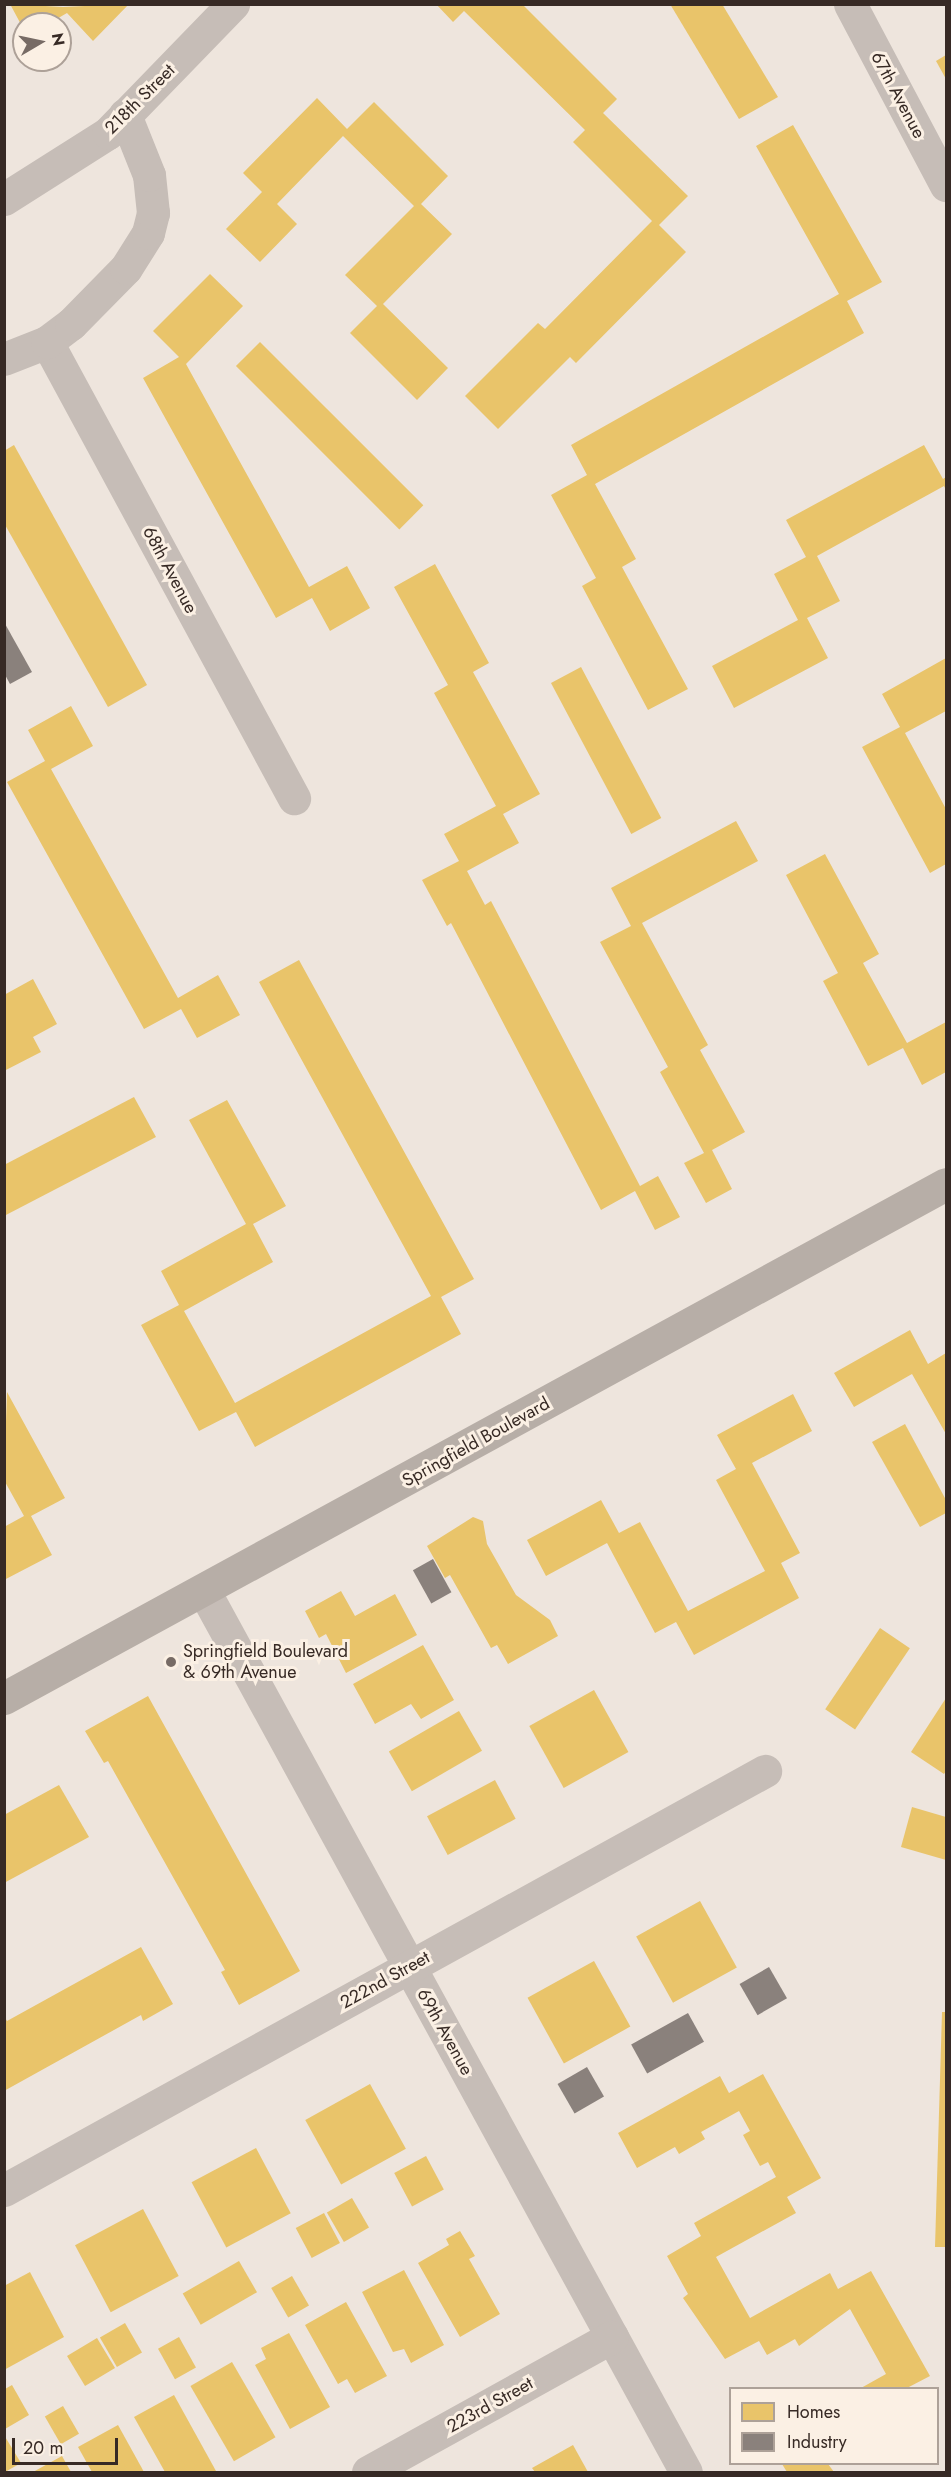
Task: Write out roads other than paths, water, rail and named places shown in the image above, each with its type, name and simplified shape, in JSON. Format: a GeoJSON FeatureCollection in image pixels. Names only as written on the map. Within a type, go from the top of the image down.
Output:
{"type":"FeatureCollection","features":[{"type":"Feature","properties":{"kind":"main road","name":"Springfield Boulevard"},"geometry":{"type":"LineString","coordinates":[[4,1698],[204,1591],[946,1184]]}},
{"type":"Feature","properties":{"kind":"street","name":"218th Street"},"geometry":{"type":"LineString","coordinates":[[4,199],[108,133],[233,4]]}},
{"type":"Feature","properties":{"kind":"street","name":"67th Avenue"},"geometry":{"type":"LineString","coordinates":[[862,8],[946,185]]}},
{"type":"Feature","properties":{"kind":"street"},"geometry":{"type":"LineString","coordinates":[[4,359],[47,342],[126,268],[143,242],[153,213],[149,175],[125,115]]}},
{"type":"Feature","properties":{"kind":"street","name":"68th Avenue"},"geometry":{"type":"LineString","coordinates":[[47,342],[294,798]]}},
{"type":"Feature","properties":{"kind":"street","name":"69th Avenue"},"geometry":{"type":"LineString","coordinates":[[204,1591],[686,2472]]}},
{"type":"Feature","properties":{"kind":"street","name":"222nd Street"},"geometry":{"type":"LineString","coordinates":[[4,2190],[765,1771]]}},
{"type":"Feature","properties":{"kind":"street","name":"223rd Street"},"geometry":{"type":"LineString","coordinates":[[368,2472],[612,2337]]}},
{"type":"Feature","properties":{"kind":"place","name":"Springfield Boulevard & 69th Avenue"},"geometry":{"type":"Point","coordinates":[171,1662]}}]}
